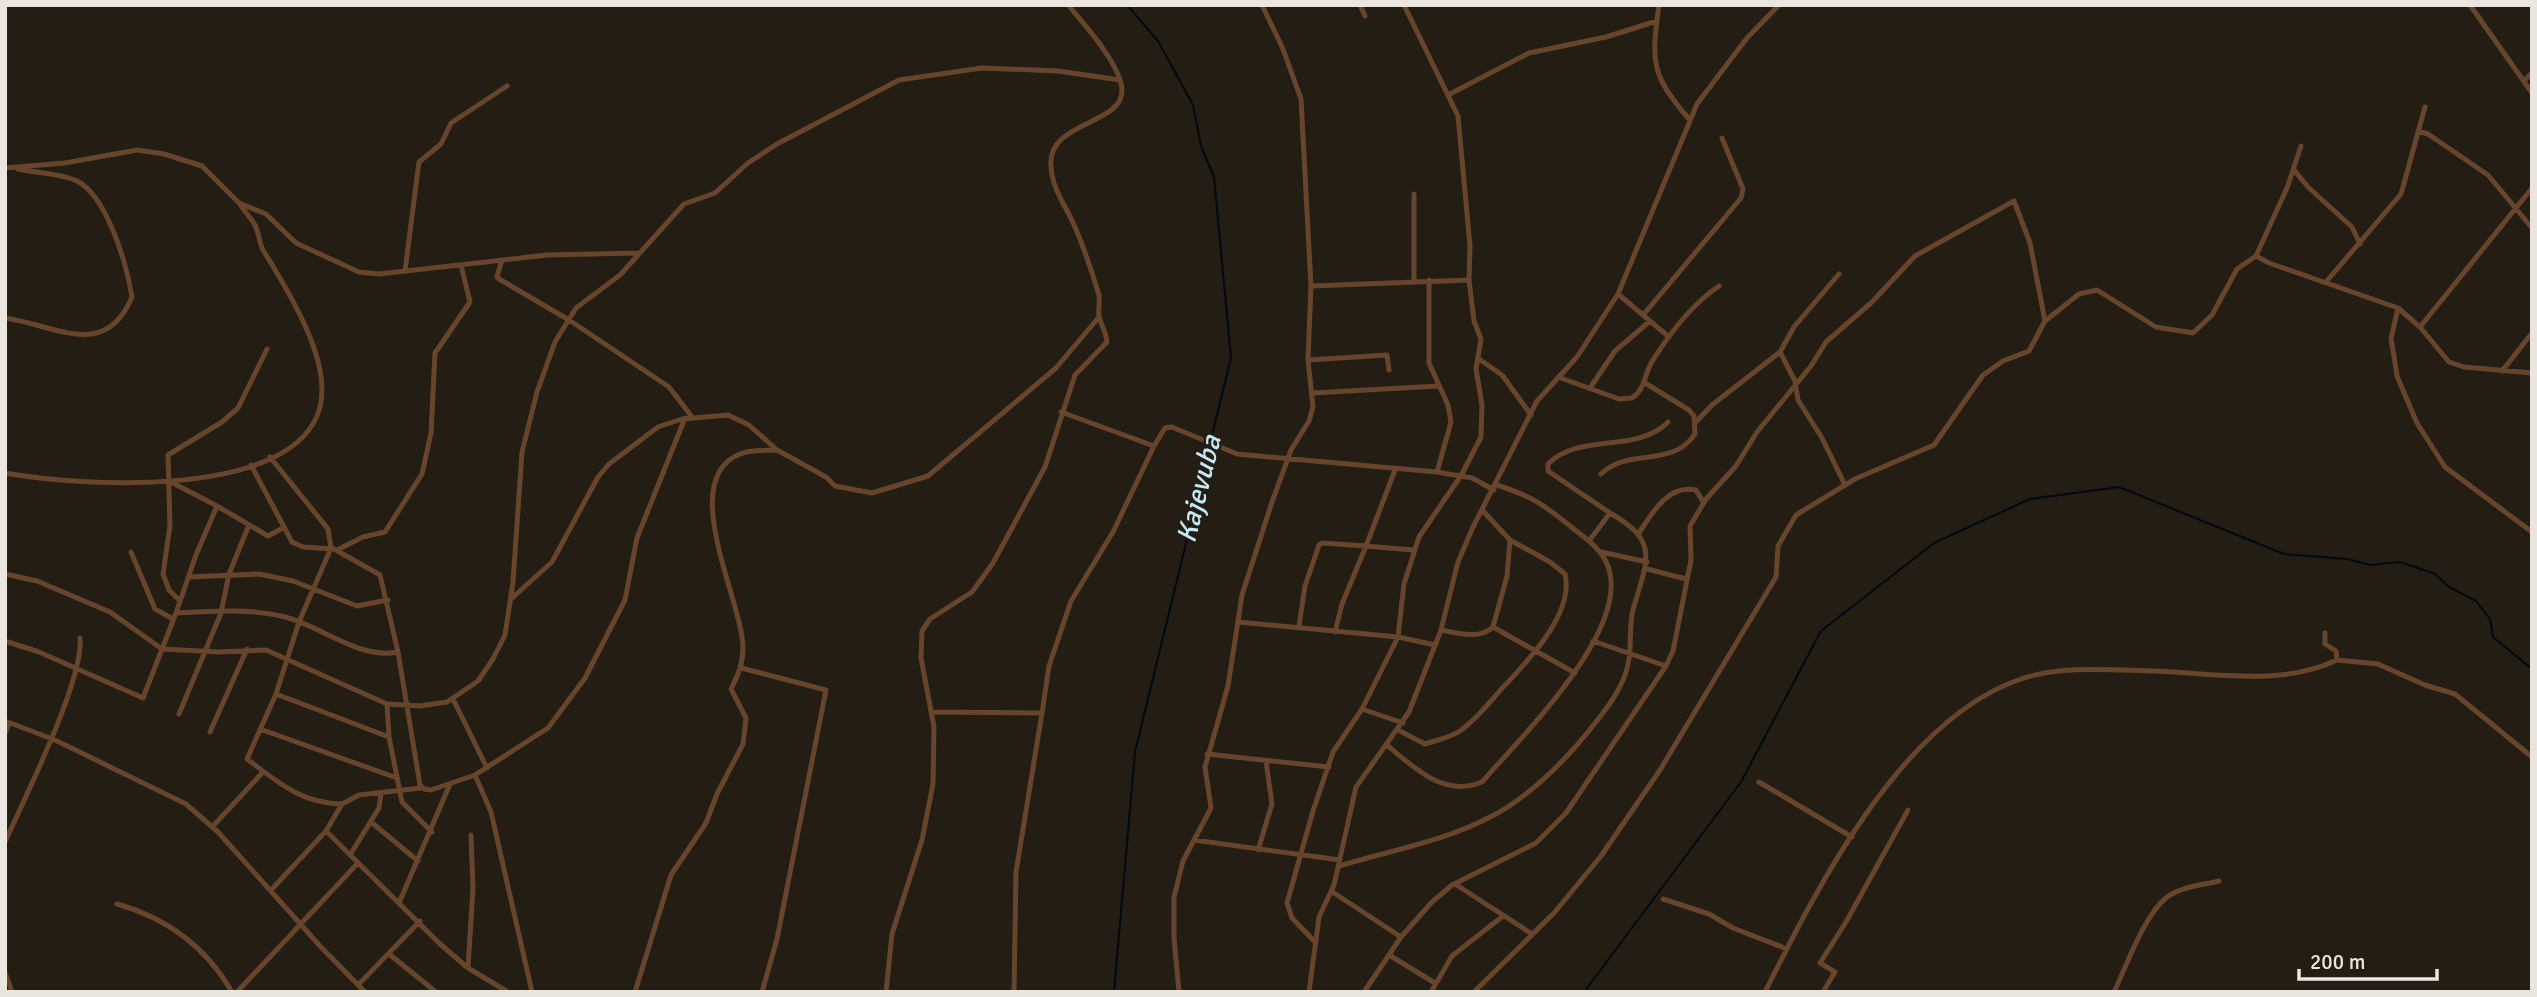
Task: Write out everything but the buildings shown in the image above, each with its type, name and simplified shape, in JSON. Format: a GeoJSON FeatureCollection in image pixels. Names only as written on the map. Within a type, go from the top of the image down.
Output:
{"type":"FeatureCollection","features":[{"type":"Feature","properties":{"kind":"street"},"geometry":{"type":"LineString","coordinates":[[886,992],[892,934],[932,799],[935,742],[921,658],[924,626],[929,619],[972,592],[993,563],[1045,467],[1061,412],[1081,367],[1094,352],[1106,346],[1105,327],[1099,317],[1100,298],[1074,225],[1056,192],[1051,155],[1057,141],[1121,98],[1120,80],[1091,30],[1068,5]]}},
{"type":"Feature","properties":{"kind":"street"},"geometry":{"type":"LineString","coordinates":[[1179,992],[1174,938],[1174,897],[1183,861],[1211,808],[1205,779],[1207,754],[1228,686],[1247,578],[1288,459],[1309,421],[1313,393],[1308,360],[1311,286],[1301,99],[1283,49],[1262,5]]}},
{"type":"Feature","properties":{"kind":"street"},"geometry":{"type":"LineString","coordinates":[[1360,5],[1365,16]]}},
{"type":"Feature","properties":{"kind":"street"},"geometry":{"type":"LineString","coordinates":[[1315,942],[1292,918],[1288,908],[1299,855],[1341,737],[1362,709],[1398,637],[1404,584],[1413,550],[1481,437],[1482,405],[1476,369],[1481,339],[1474,321],[1469,280],[1470,246],[1460,168],[1458,116],[1404,5]]}},
{"type":"Feature","properties":{"kind":"street"},"geometry":{"type":"LineString","coordinates":[[1659,5],[1654,66],[1670,97],[1689,119]]}},
{"type":"Feature","properties":{"kind":"street"},"geometry":{"type":"LineString","coordinates":[[1308,992],[1321,910],[1331,891],[1340,863],[1356,787],[1403,723],[1441,630],[1458,562],[1542,394],[1577,357],[1618,294],[1689,119],[1710,86],[1772,8],[1779,5]]}},
{"type":"Feature","properties":{"kind":"street"},"geometry":{"type":"LineString","coordinates":[[2470,5],[2532,93]]}},
{"type":"Feature","properties":{"kind":"street"},"geometry":{"type":"LineString","coordinates":[[1448,95],[1528,53],[1606,37],[1657,21]]}},
{"type":"Feature","properties":{"kind":"street"},"geometry":{"type":"LineString","coordinates":[[5,574],[37,581],[110,612],[162,649],[204,652],[266,650],[387,704],[428,705],[453,699],[478,681],[505,635],[511,599],[522,452],[544,371],[569,320],[586,298],[620,275],[684,204],[715,193],[748,163],[777,144],[899,80],[982,68],[1058,71],[1120,80]]}},
{"type":"Feature","properties":{"kind":"street"},"geometry":{"type":"LineString","coordinates":[[2524,81],[2532,73]]}},
{"type":"Feature","properties":{"kind":"street"},"geometry":{"type":"LineString","coordinates":[[405,271],[419,162],[441,144],[451,122],[507,86]]}},
{"type":"Feature","properties":{"kind":"street"},"geometry":{"type":"LineString","coordinates":[[2326,282],[2403,191],[2425,107]]}},
{"type":"Feature","properties":{"kind":"street"},"geometry":{"type":"LineString","coordinates":[[2418,131],[2428,134],[2488,175],[2532,229]]}},
{"type":"Feature","properties":{"kind":"street"},"geometry":{"type":"LineString","coordinates":[[1644,314],[1741,198],[1743,189],[1721,138]]}},
{"type":"Feature","properties":{"kind":"street"},"geometry":{"type":"LineString","coordinates":[[1474,992],[1554,913],[1601,856],[1660,770],[1776,577],[1778,546],[1789,522],[1806,508],[1845,485],[1938,442],[1977,381],[1998,364],[2029,351],[2045,321],[2079,294],[2097,290],[2156,327],[2196,332],[2211,315],[2237,269],[2256,256],[2294,170],[2301,146]]}},
{"type":"Feature","properties":{"kind":"street"},"geometry":{"type":"LineString","coordinates":[[5,473],[107,481],[170,482],[206,479],[284,451],[313,423],[319,409],[321,383],[304,321],[263,249],[254,223],[239,203],[202,166],[150,151],[8,168]]}},
{"type":"Feature","properties":{"kind":"street"},"geometry":{"type":"LineString","coordinates":[[5,318],[33,322],[57,331],[98,334],[120,320],[132,297],[113,232],[88,189],[65,177],[8,168]]}},
{"type":"Feature","properties":{"kind":"street"},"geometry":{"type":"LineString","coordinates":[[2294,170],[2308,187],[2352,227],[2360,244]]}},
{"type":"Feature","properties":{"kind":"street"},"geometry":{"type":"LineString","coordinates":[[2420,327],[2532,188]]}},
{"type":"Feature","properties":{"kind":"street"},"geometry":{"type":"LineString","coordinates":[[1414,194],[1414,282]]}},
{"type":"Feature","properties":{"kind":"street"},"geometry":{"type":"LineString","coordinates":[[1364,992],[1401,937],[1432,902],[1455,884],[1526,849],[1545,835],[1566,813],[1666,666],[1673,651],[1691,560],[1690,526],[1704,503],[1736,466],[1756,433],[1795,386],[1826,342],[1872,302],[1915,256],[2014,201],[2030,243],[2045,321]]}},
{"type":"Feature","properties":{"kind":"street"},"geometry":{"type":"LineString","coordinates":[[239,203],[266,214],[296,243],[359,272],[405,271],[586,252],[639,253]]}},
{"type":"Feature","properties":{"kind":"street"},"geometry":{"type":"LineString","coordinates":[[2256,256],[2398,307],[2420,327],[2449,362],[2464,367],[2532,373]]}},
{"type":"Feature","properties":{"kind":"street"},"geometry":{"type":"LineString","coordinates":[[502,260],[496,277],[569,320],[669,387],[689,418]]}},
{"type":"Feature","properties":{"kind":"street"},"geometry":{"type":"LineString","coordinates":[[334,549],[363,537],[385,532],[422,474],[431,433],[435,354],[470,302],[461,265]]}},
{"type":"Feature","properties":{"kind":"street"},"geometry":{"type":"LineString","coordinates":[[1695,424],[1712,405],[1780,352],[1794,327],[1839,274]]}},
{"type":"Feature","properties":{"kind":"street"},"geometry":{"type":"LineString","coordinates":[[1429,280],[1427,352],[1438,386],[1448,405],[1451,422],[1437,472]]}},
{"type":"Feature","properties":{"kind":"street"},"geometry":{"type":"LineString","coordinates":[[1311,286],[1469,280]]}},
{"type":"Feature","properties":{"kind":"street"},"geometry":{"type":"LineString","coordinates":[[1558,377],[1627,400],[1637,395],[1651,362],[1669,337],[1692,308],[1719,286]]}},
{"type":"Feature","properties":{"kind":"street"},"geometry":{"type":"LineString","coordinates":[[1618,294],[1669,337]]}},
{"type":"Feature","properties":{"kind":"street"},"geometry":{"type":"LineString","coordinates":[[2398,307],[2391,339],[2393,356],[2397,376],[2417,423],[2445,467],[2532,531]]}},
{"type":"Feature","properties":{"kind":"street"},"geometry":{"type":"LineString","coordinates":[[511,599],[551,562],[598,477],[609,464],[658,427],[689,418],[728,415],[749,425],[777,450],[842,489],[872,493],[928,476],[1056,368],[1099,317]]}},
{"type":"Feature","properties":{"kind":"street"},"geometry":{"type":"LineString","coordinates":[[1590,388],[1615,351],[1650,321]]}},
{"type":"Feature","properties":{"kind":"street"},"geometry":{"type":"LineString","coordinates":[[2502,370],[2532,333]]}},
{"type":"Feature","properties":{"kind":"street"},"geometry":{"type":"LineString","coordinates":[[180,601],[169,590],[163,574],[170,526],[168,455],[222,422],[238,408],[267,349]]}},
{"type":"Feature","properties":{"kind":"street"},"geometry":{"type":"LineString","coordinates":[[1780,352],[1795,386],[1798,400],[1822,438],[1845,485]]}},
{"type":"Feature","properties":{"kind":"street"},"geometry":{"type":"LineString","coordinates":[[1308,360],[1387,355],[1389,370]]}},
{"type":"Feature","properties":{"kind":"street"},"geometry":{"type":"LineString","coordinates":[[1479,359],[1502,375],[1531,415]]}},
{"type":"Feature","properties":{"kind":"street"},"geometry":{"type":"LineString","coordinates":[[1601,474],[1619,463],[1669,455],[1682,450],[1695,433],[1695,424],[1689,410],[1644,383]]}},
{"type":"Feature","properties":{"kind":"street"},"geometry":{"type":"LineString","coordinates":[[1313,393],[1438,386]]}},
{"type":"Feature","properties":{"kind":"street"},"geometry":{"type":"LineString","coordinates":[[1061,412],[1154,446]]}},
{"type":"Feature","properties":{"kind":"street"},"geometry":{"type":"LineString","coordinates":[[270,457],[328,529],[334,549],[299,622],[276,694],[247,759],[288,790],[318,804],[342,804],[359,795],[422,788],[431,790],[475,775],[548,728],[585,678],[625,600],[637,538],[689,418]]}},
{"type":"Feature","properties":{"kind":"street"},"geometry":{"type":"LineString","coordinates":[[1194,840],[1340,863],[1484,820],[1564,761],[1616,696],[1631,654],[1633,607],[1647,565],[1639,533],[1548,471],[1548,464],[1574,448],[1644,436],[1661,429],[1668,422]]}},
{"type":"Feature","properties":{"kind":"street"},"geometry":{"type":"LineString","coordinates":[[1014,992],[1016,872],[1049,666],[1071,601],[1113,532],[1154,446],[1166,428],[1172,427],[1237,453],[1437,472],[1472,478],[1496,488],[1525,493],[1538,500],[1601,552],[1608,565],[1611,590],[1593,641],[1575,673],[1482,782],[1457,789],[1438,783],[1387,745]]}},
{"type":"Feature","properties":{"kind":"street"},"geometry":{"type":"LineString","coordinates":[[635,992],[671,875],[706,823],[717,794],[743,744],[746,719],[731,689],[741,668],[740,622],[714,531],[712,494],[721,469],[732,459],[749,452],[777,450]]}},
{"type":"Feature","properties":{"kind":"street"},"geometry":{"type":"LineString","coordinates":[[251,465],[283,528],[297,545],[334,549],[380,575],[388,600],[422,788]]}},
{"type":"Feature","properties":{"kind":"street"},"geometry":{"type":"LineString","coordinates":[[1335,632],[1342,604],[1395,470]]}},
{"type":"Feature","properties":{"kind":"street"},"geometry":{"type":"LineString","coordinates":[[170,482],[218,506],[268,536],[283,528]]}},
{"type":"Feature","properties":{"kind":"street"},"geometry":{"type":"LineString","coordinates":[[1639,533],[1658,506],[1679,490],[1696,490],[1704,503]]}},
{"type":"Feature","properties":{"kind":"street"},"geometry":{"type":"LineString","coordinates":[[5,640],[143,698],[188,577],[218,506]]}},
{"type":"Feature","properties":{"kind":"street"},"geometry":{"type":"LineString","coordinates":[[1398,730],[1424,744],[1449,737],[1477,718],[1555,624],[1566,580],[1561,569],[1510,540],[1483,511]]}},
{"type":"Feature","properties":{"kind":"street"},"geometry":{"type":"LineString","coordinates":[[1589,541],[1610,513]]}},
{"type":"Feature","properties":{"kind":"street"},"geometry":{"type":"LineString","coordinates":[[179,714],[221,613],[229,574],[249,525]]}},
{"type":"Feature","properties":{"kind":"street"},"geometry":{"type":"LineString","coordinates":[[1441,630],[1475,634],[1488,632],[1493,627],[1507,576],[1510,540]]}},
{"type":"Feature","properties":{"kind":"street"},"geometry":{"type":"LineString","coordinates":[[1299,626],[1305,586],[1321,544],[1413,550]]}},
{"type":"Feature","properties":{"kind":"street"},"geometry":{"type":"LineString","coordinates":[[131,552],[155,609],[175,616],[259,612],[299,622],[369,651],[387,654],[398,652]]}},
{"type":"Feature","properties":{"kind":"street"},"geometry":{"type":"LineString","coordinates":[[1601,552],[1686,579]]}},
{"type":"Feature","properties":{"kind":"street"},"geometry":{"type":"LineString","coordinates":[[188,577],[259,574],[316,589],[357,606],[388,600]]}},
{"type":"Feature","properties":{"kind":"street"},"geometry":{"type":"LineString","coordinates":[[1238,622],[1398,637],[1435,645]]}},
{"type":"Feature","properties":{"kind":"street"},"geometry":{"type":"LineString","coordinates":[[1493,627],[1575,673]]}},
{"type":"Feature","properties":{"kind":"street"},"geometry":{"type":"LineString","coordinates":[[2325,633],[2325,644],[2336,651],[2337,660]]}},
{"type":"Feature","properties":{"kind":"street"},"geometry":{"type":"LineString","coordinates":[[5,842],[51,738],[77,669],[82,653],[80,638]]}},
{"type":"Feature","properties":{"kind":"street"},"geometry":{"type":"LineString","coordinates":[[1593,641],[1666,666]]}},
{"type":"Feature","properties":{"kind":"street"},"geometry":{"type":"LineString","coordinates":[[211,732],[247,649]]}},
{"type":"Feature","properties":{"kind":"street"},"geometry":{"type":"LineString","coordinates":[[1765,992],[1852,837],[1903,765],[1937,730],[1977,701],[2022,679],[2055,672],[2083,671],[2271,675],[2337,660],[2378,664],[2425,685],[2455,694],[2532,757]]}},
{"type":"Feature","properties":{"kind":"street"},"geometry":{"type":"LineString","coordinates":[[741,668],[826,690],[776,939],[762,992]]}},
{"type":"Feature","properties":{"kind":"street"},"geometry":{"type":"LineString","coordinates":[[276,694],[389,737]]}},
{"type":"Feature","properties":{"kind":"street"},"geometry":{"type":"LineString","coordinates":[[453,699],[487,768]]}},
{"type":"Feature","properties":{"kind":"street"},"geometry":{"type":"LineString","coordinates":[[387,704],[389,737],[402,802],[432,832]]}},
{"type":"Feature","properties":{"kind":"street"},"geometry":{"type":"LineString","coordinates":[[1362,709],[1403,723]]}},
{"type":"Feature","properties":{"kind":"street"},"geometry":{"type":"LineString","coordinates":[[932,712],[1042,713]]}},
{"type":"Feature","properties":{"kind":"street"},"geometry":{"type":"LineString","coordinates":[[5,734],[7,722],[51,738],[175,797],[213,827],[365,992]]}},
{"type":"Feature","properties":{"kind":"street"},"geometry":{"type":"LineString","coordinates":[[260,729],[397,778]]}},
{"type":"Feature","properties":{"kind":"street"},"geometry":{"type":"LineString","coordinates":[[1207,754],[1329,767]]}},
{"type":"Feature","properties":{"kind":"street"},"geometry":{"type":"LineString","coordinates":[[1258,850],[1272,804],[1266,761]]}},
{"type":"Feature","properties":{"kind":"street"},"geometry":{"type":"LineString","coordinates":[[213,827],[263,772]]}},
{"type":"Feature","properties":{"kind":"street"},"geometry":{"type":"LineString","coordinates":[[475,775],[491,812],[532,992]]}},
{"type":"Feature","properties":{"kind":"street"},"geometry":{"type":"LineString","coordinates":[[1759,782],[1852,837]]}},
{"type":"Feature","properties":{"kind":"street"},"geometry":{"type":"LineString","coordinates":[[399,903],[432,832],[450,784]]}},
{"type":"Feature","properties":{"kind":"street"},"geometry":{"type":"LineString","coordinates":[[350,856],[379,808],[381,793]]}},
{"type":"Feature","properties":{"kind":"street"},"geometry":{"type":"LineString","coordinates":[[272,889],[326,831],[342,804]]}},
{"type":"Feature","properties":{"kind":"street"},"geometry":{"type":"LineString","coordinates":[[1823,992],[1835,972],[1820,963],[1908,810]]}},
{"type":"Feature","properties":{"kind":"street"},"geometry":{"type":"LineString","coordinates":[[370,822],[381,827],[396,846],[418,862]]}},
{"type":"Feature","properties":{"kind":"street"},"geometry":{"type":"LineString","coordinates":[[326,831],[420,920],[439,943],[468,968],[508,992]]}},
{"type":"Feature","properties":{"kind":"street"},"geometry":{"type":"LineString","coordinates":[[468,968],[473,888],[471,835]]}},
{"type":"Feature","properties":{"kind":"street"},"geometry":{"type":"LineString","coordinates":[[237,992],[358,863]]}},
{"type":"Feature","properties":{"kind":"street"},"geometry":{"type":"LineString","coordinates":[[2114,992],[2138,941],[2164,898],[2175,892],[2219,881]]}},
{"type":"Feature","properties":{"kind":"street"},"geometry":{"type":"LineString","coordinates":[[1455,884],[1532,934]]}},
{"type":"Feature","properties":{"kind":"street"},"geometry":{"type":"LineString","coordinates":[[1331,891],[1401,937]]}},
{"type":"Feature","properties":{"kind":"street"},"geometry":{"type":"LineString","coordinates":[[1663,899],[1709,914],[1733,928],[1787,949]]}},
{"type":"Feature","properties":{"kind":"street"},"geometry":{"type":"LineString","coordinates":[[117,904],[148,913],[197,947],[218,968],[232,992]]}},
{"type":"Feature","properties":{"kind":"street"},"geometry":{"type":"LineString","coordinates":[[1431,992],[1452,956],[1503,916]]}},
{"type":"Feature","properties":{"kind":"street"},"geometry":{"type":"LineString","coordinates":[[359,984],[420,920]]}},
{"type":"Feature","properties":{"kind":"street"},"geometry":{"type":"LineString","coordinates":[[389,954],[436,992]]}},
{"type":"Feature","properties":{"kind":"street"},"geometry":{"type":"LineString","coordinates":[[1389,955],[1435,983]]}},
{"type":"Feature","properties":{"kind":"street"},"geometry":{"type":"LineString","coordinates":[[5,972],[12,992]]}},
{"type":"Feature","properties":{"kind":"waterway","name":"Kajevuba"},"geometry":{"type":"LineString","coordinates":[[1127,5],[1158,41],[1193,105],[1201,146],[1214,177],[1231,358],[1211,439]]}},
{"type":"Feature","properties":{"kind":"waterway","name":"Kajevuba"},"geometry":{"type":"LineString","coordinates":[[1114,992],[1135,752],[1210,445]]}},
{"type":"Feature","properties":{"kind":"waterway"},"geometry":{"type":"LineString","coordinates":[[1584,992],[1741,782],[1821,631],[1934,543],[2030,499],[2119,487],[2284,554],[2347,559],[2370,565],[2400,562],[2435,574],[2449,587],[2476,601],[2490,619],[2493,637],[2532,669]]}}]}
